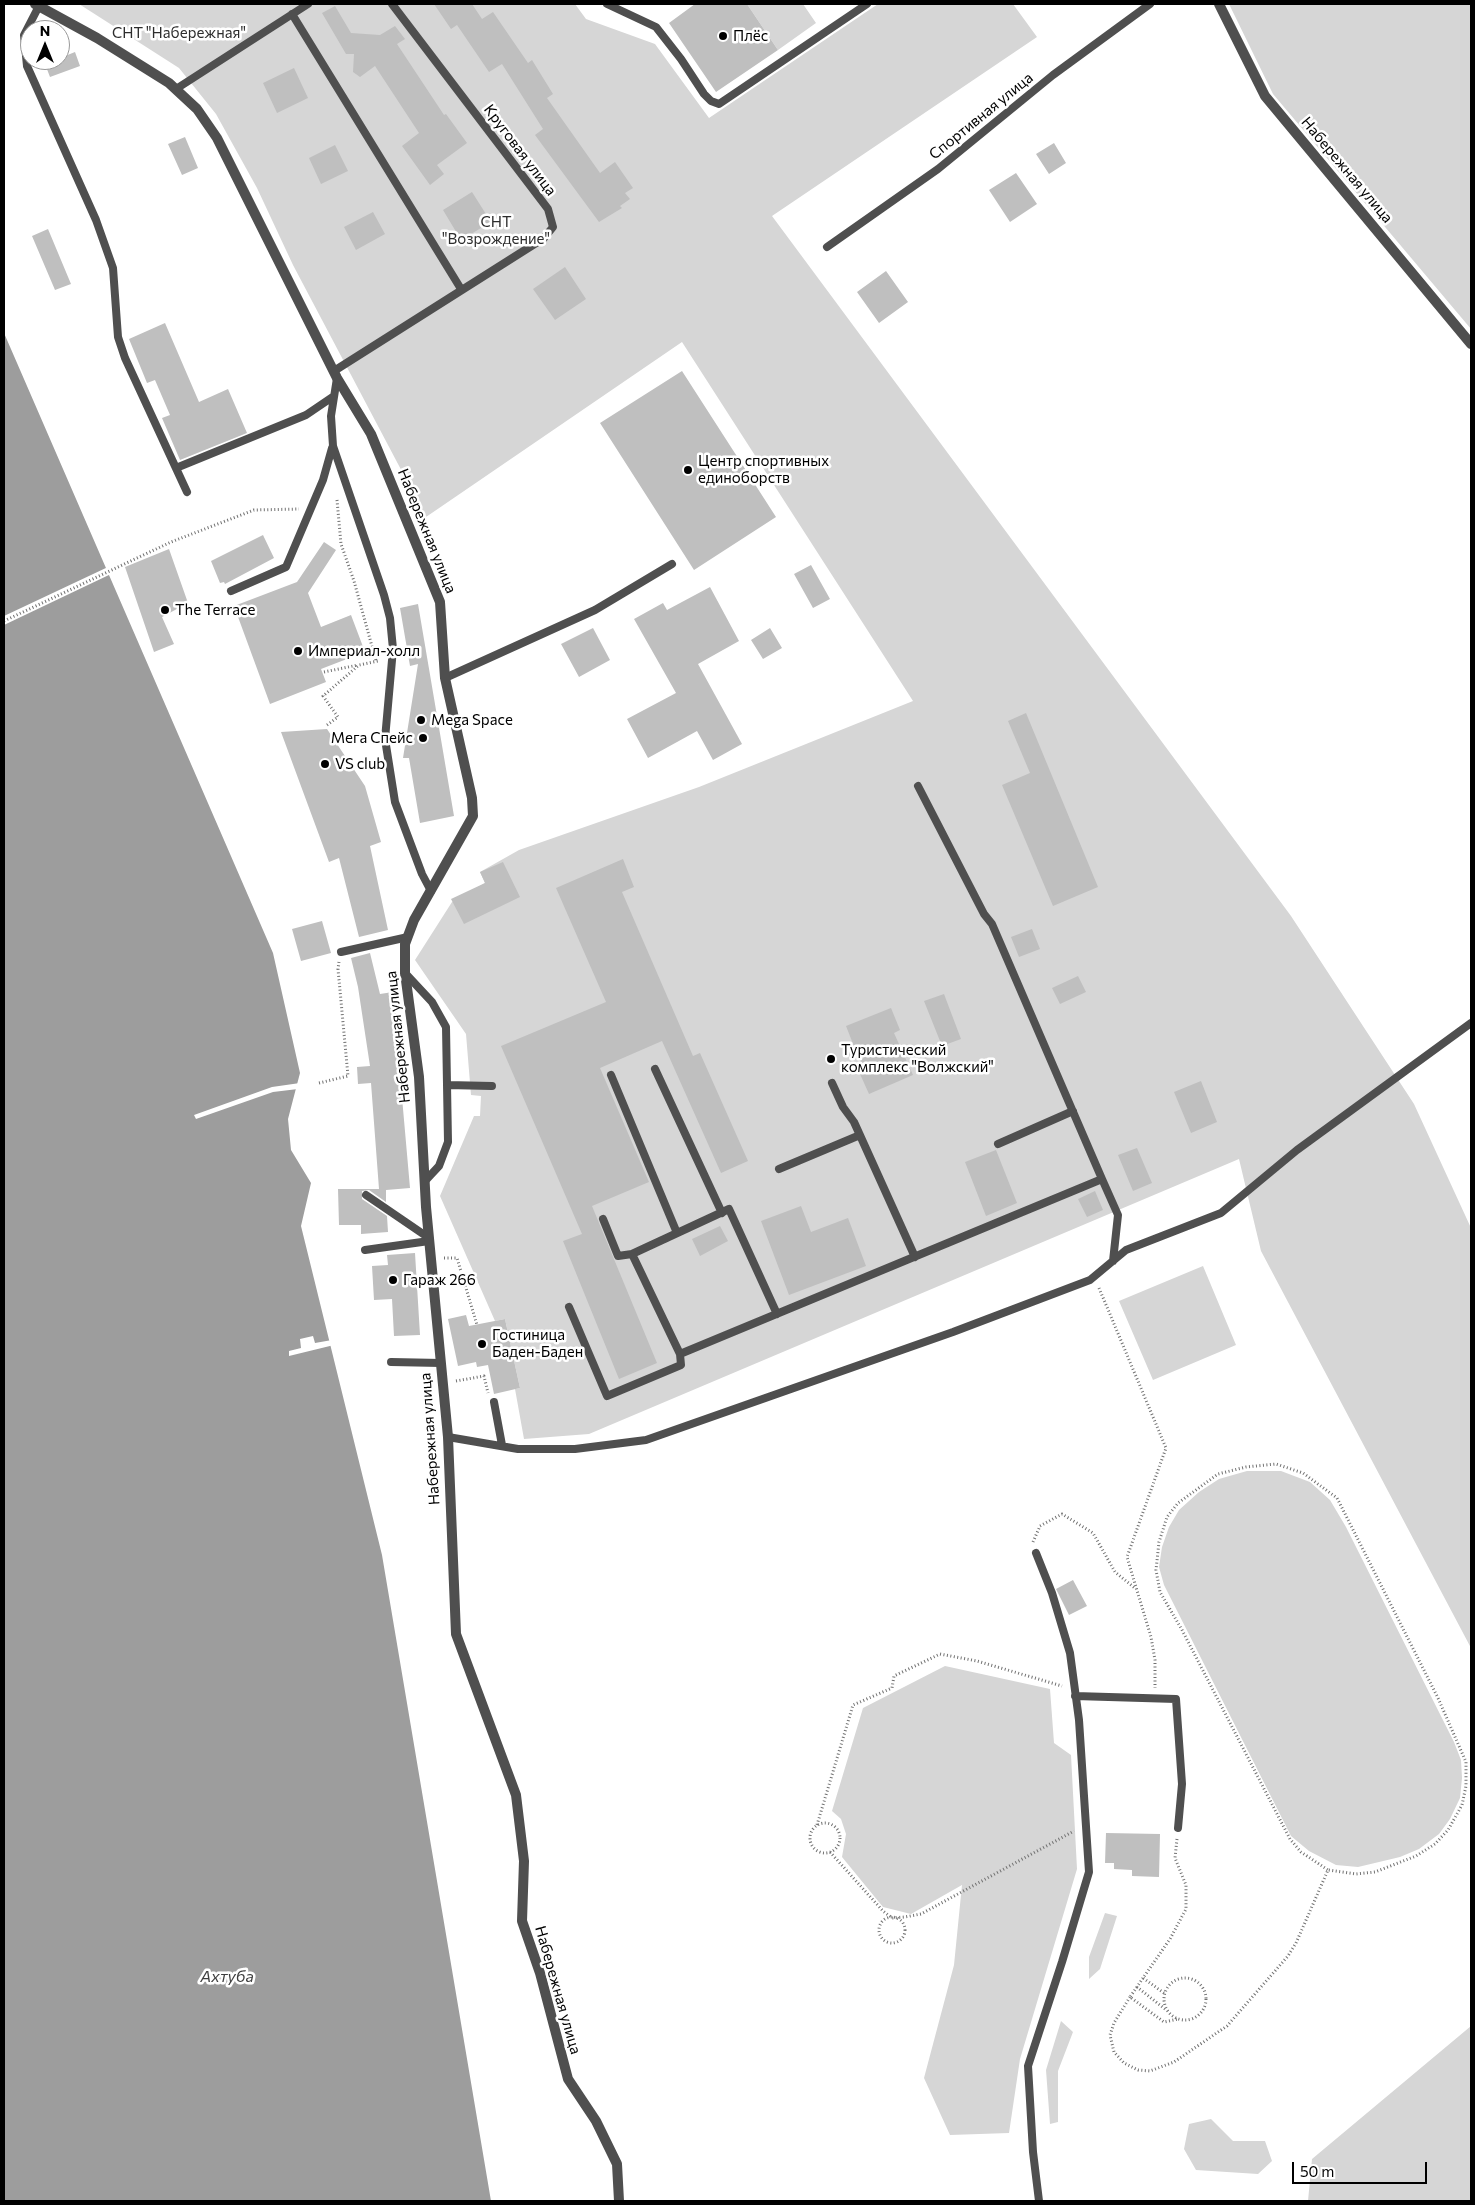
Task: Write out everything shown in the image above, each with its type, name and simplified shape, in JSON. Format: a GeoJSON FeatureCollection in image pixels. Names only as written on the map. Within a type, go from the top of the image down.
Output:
{"type":"FeatureCollection","features":[{"type":"Feature","properties":{"kind":"street","name":"Набережная улица"},"geometry":{"type":"LineString","coordinates":[[37,4],[97,38],[176,89],[197,109],[217,138],[336,375],[371,434],[440,602],[445,678],[472,798],[474,816],[414,920],[405,944],[405,973],[419,1077],[424,1181],[448,1436],[456,1634],[516,1795],[524,1861],[522,1921],[540,1973],[568,2079],[596,2121],[617,2164],[620,2201]]}},
{"type":"Feature","properties":{"kind":"street","name":"Набережная улица"},"geometry":{"type":"LineString","coordinates":[[1219,4],[1265,96],[1471,344]]}},
{"type":"Feature","properties":{"kind":"lane"},"geometry":{"type":"LineString","coordinates":[[37,4],[24,35],[27,66],[96,220],[112,268],[118,337],[187,492]]}},
{"type":"Feature","properties":{"kind":"lane"},"geometry":{"type":"LineString","coordinates":[[176,89],[308,4]]}},
{"type":"Feature","properties":{"kind":"lane","name":"Круговая улица"},"geometry":{"type":"LineString","coordinates":[[336,375],[461,289],[544,238],[553,227],[548,209],[392,4]]}},
{"type":"Feature","properties":{"kind":"lane"},"geometry":{"type":"LineString","coordinates":[[607,4],[656,27],[681,59],[704,94],[711,101],[719,104],[867,4]]}},
{"type":"Feature","properties":{"kind":"lane","name":"Спортивная улица"},"geometry":{"type":"LineString","coordinates":[[827,248],[938,169],[1053,75],[1150,4]]}},
{"type":"Feature","properties":{"kind":"lane"},"geometry":{"type":"LineString","coordinates":[[292,14],[461,289]]}},
{"type":"Feature","properties":{"kind":"lane"},"geometry":{"type":"LineString","coordinates":[[336,375],[331,416],[333,446],[338,467],[384,595],[390,618],[392,658],[385,739],[394,802],[422,874],[431,891]]}},
{"type":"Feature","properties":{"kind":"lane"},"geometry":{"type":"LineString","coordinates":[[176,468],[306,414],[334,396]]}},
{"type":"Feature","properties":{"kind":"lane"},"geometry":{"type":"LineString","coordinates":[[231,591],[286,566],[311,508],[333,446]]}},
{"type":"Feature","properties":{"kind":"lane"},"geometry":{"type":"LineString","coordinates":[[445,678],[595,610],[672,564]]}},
{"type":"Feature","properties":{"kind":"lane"},"geometry":{"type":"LineString","coordinates":[[918,786],[984,914],[992,924],[1118,1215],[1113,1261]]}},
{"type":"Feature","properties":{"kind":"lane"},"geometry":{"type":"LineString","coordinates":[[341,952],[408,936]]}},
{"type":"Feature","properties":{"kind":"lane"},"geometry":{"type":"LineString","coordinates":[[405,973],[432,1002],[446,1027],[448,1142],[439,1166],[424,1181]]}},
{"type":"Feature","properties":{"kind":"lane"},"geometry":{"type":"LineString","coordinates":[[448,1436],[518,1449],[576,1449],[646,1440],[1025,1306],[1094,1277],[1126,1250],[1221,1214],[1297,1150],[1471,1022]]}},
{"type":"Feature","properties":{"kind":"lane"},"geometry":{"type":"LineString","coordinates":[[655,1069],[722,1212]]}},
{"type":"Feature","properties":{"kind":"lane"},"geometry":{"type":"LineString","coordinates":[[611,1075],[677,1233]]}},
{"type":"Feature","properties":{"kind":"lane"},"geometry":{"type":"LineString","coordinates":[[832,1083],[843,1107],[854,1122],[914,1257]]}},
{"type":"Feature","properties":{"kind":"lane"},"geometry":{"type":"LineString","coordinates":[[447,1085],[492,1086]]}},
{"type":"Feature","properties":{"kind":"lane"},"geometry":{"type":"LineString","coordinates":[[998,1144],[1073,1110]]}},
{"type":"Feature","properties":{"kind":"lane"},"geometry":{"type":"LineString","coordinates":[[779,1169],[860,1135]]}},
{"type":"Feature","properties":{"kind":"lane"},"geometry":{"type":"LineString","coordinates":[[680,1354],[1102,1178]]}},
{"type":"Feature","properties":{"kind":"lane"},"geometry":{"type":"LineString","coordinates":[[366,1195],[429,1240]]}},
{"type":"Feature","properties":{"kind":"lane"},"geometry":{"type":"LineString","coordinates":[[603,1219],[618,1256],[632,1254],[729,1209],[776,1314]]}},
{"type":"Feature","properties":{"kind":"lane"},"geometry":{"type":"LineString","coordinates":[[365,1250],[429,1240]]}},
{"type":"Feature","properties":{"kind":"lane"},"geometry":{"type":"LineString","coordinates":[[569,1307],[606,1396],[681,1365],[680,1354],[632,1254]]}},
{"type":"Feature","properties":{"kind":"lane"},"geometry":{"type":"LineString","coordinates":[[390,1362],[441,1363]]}},
{"type":"Feature","properties":{"kind":"lane"},"geometry":{"type":"LineString","coordinates":[[494,1402],[502,1445]]}},
{"type":"Feature","properties":{"kind":"lane"},"geometry":{"type":"LineString","coordinates":[[1036,1553],[1052,1593],[1070,1653],[1075,1693],[1089,1872],[1028,2066],[1033,2152],[1039,2201]]}},
{"type":"Feature","properties":{"kind":"lane"},"geometry":{"type":"LineString","coordinates":[[1075,1693],[1176,1699],[1182,1784],[1178,1828]]}},
{"type":"Feature","properties":{"kind":"path"},"geometry":{"type":"LineString","coordinates":[[337,495],[341,544],[354,581],[376,661]]}},
{"type":"Feature","properties":{"kind":"path"},"geometry":{"type":"LineString","coordinates":[[4,621],[171,542],[254,510],[311,508]]}},
{"type":"Feature","properties":{"kind":"path"},"geometry":{"type":"LineString","coordinates":[[324,672],[392,658]]}},
{"type":"Feature","properties":{"kind":"path"},"geometry":{"type":"LineString","coordinates":[[328,725],[338,717],[323,696],[359,665]]}},
{"type":"Feature","properties":{"kind":"path"},"geometry":{"type":"LineString","coordinates":[[319,1083],[348,1076],[338,969],[341,952]]}},
{"type":"Feature","properties":{"kind":"path"},"geometry":{"type":"LineString","coordinates":[[431,1259],[456,1258],[477,1324]]}},
{"type":"Feature","properties":{"kind":"path"},"geometry":{"type":"LineString","coordinates":[[1094,1277],[1166,1448],[1127,1557],[1155,1660],[1155,1698]]}},
{"type":"Feature","properties":{"kind":"path"},"geometry":{"type":"LineString","coordinates":[[443,1383],[484,1376],[490,1402],[494,1402]]}},
{"type":"Feature","properties":{"kind":"path"},"geometry":{"type":"LineString","coordinates":[[1276,1464],[1303,1473],[1337,1498],[1433,1689],[1466,1762],[1466,1786],[1462,1805],[1448,1830],[1435,1844],[1409,1859],[1375,1872],[1356,1874],[1328,1870],[1301,1852],[1290,1839],[1182,1630],[1160,1592],[1156,1570],[1159,1542],[1166,1517],[1178,1503],[1218,1474],[1246,1467],[1276,1464]]}},
{"type":"Feature","properties":{"kind":"path"},"geometry":{"type":"LineString","coordinates":[[1036,1553],[1033,1542],[1040,1526],[1062,1514],[1093,1534],[1115,1572],[1137,1590]]}},
{"type":"Feature","properties":{"kind":"path"},"geometry":{"type":"LineString","coordinates":[[817,1825],[831,1825],[838,1832],[839,1841],[834,1850],[820,1852],[812,1846],[811,1832],[817,1825],[853,1705],[892,1688],[894,1676],[940,1654],[977,1661],[1075,1693]]}},
{"type":"Feature","properties":{"kind":"path"},"geometry":{"type":"LineString","coordinates":[[830,1852],[882,1911],[892,1918],[900,1920],[904,1927],[904,1936],[894,1943],[883,1939],[879,1932],[884,1921],[892,1918],[921,1914],[1086,1824]]}},
{"type":"Feature","properties":{"kind":"path"},"geometry":{"type":"LineString","coordinates":[[1178,1828],[1175,1858],[1186,1885],[1186,1910],[1170,1939],[1130,1997],[1110,2035],[1114,2052],[1124,2063],[1138,2070],[1150,2071],[1174,2062],[1227,2026],[1288,1956],[1328,1870]]}},
{"type":"Feature","properties":{"kind":"path"},"geometry":{"type":"LineString","coordinates":[[1143,1978],[1164,1993]]}},
{"type":"Feature","properties":{"kind":"path"},"geometry":{"type":"LineString","coordinates":[[1130,1997],[1164,2022],[1192,2018],[1198,2015],[1206,2003],[1204,1989],[1194,1980],[1181,1978],[1169,1984],[1164,1993],[1164,2004],[1167,2010]]}},
{"type":"Feature","properties":{"kind":"path"},"geometry":{"type":"LineString","coordinates":[[1137,1986],[1178,2019]]}},
{"type":"Feature","properties":{"kind":"green space"},"geometry":{"type":"Polygon","coordinates":[[[79,4],[575,4],[586,19],[655,44],[709,118],[878,4],[1013,4],[1037,37],[772,216],[1291,916],[1414,1104],[1471,1228],[1471,1648],[1261,1251],[1239,1159],[589,1434],[524,1439],[515,1389],[520,1388],[505,1319],[495,1321],[440,1196],[474,1116],[480,1116],[481,1096],[471,1095],[466,1034],[415,960],[452,902],[485,883],[480,872],[519,850],[699,787],[913,701],[682,342],[426,517],[293,265],[257,188],[216,114],[179,68],[79,4]]]}},
{"type":"Feature","properties":{"kind":"green space"},"geometry":{"type":"Polygon","coordinates":[[[747,4],[803,4],[816,23],[778,50],[747,4]]]}},
{"type":"Feature","properties":{"kind":"green space"},"geometry":{"type":"Polygon","coordinates":[[[1229,4],[1471,4],[1471,329],[1273,94],[1229,4]]]}},
{"type":"Feature","properties":{"kind":"green space"},"geometry":{"type":"Polygon","coordinates":[[[1203,1266],[1236,1345],[1153,1380],[1119,1301],[1203,1266]]]}},
{"type":"Feature","properties":{"kind":"green space"},"geometry":{"type":"Polygon","coordinates":[[[1247,1471],[1281,1471],[1310,1482],[1330,1500],[1346,1527],[1454,1742],[1461,1760],[1460,1798],[1450,1819],[1439,1834],[1419,1849],[1400,1857],[1358,1867],[1336,1865],[1309,1851],[1291,1836],[1164,1585],[1159,1567],[1162,1547],[1169,1527],[1179,1510],[1199,1492],[1219,1479],[1247,1471]]]}},
{"type":"Feature","properties":{"kind":"green space"},"geometry":{"type":"Polygon","coordinates":[[[945,1666],[1050,1689],[1054,1743],[1071,1755],[1077,1869],[1020,2059],[1009,2133],[950,2135],[924,2078],[954,1965],[962,1885],[911,1914],[883,1907],[842,1857],[846,1834],[841,1819],[832,1811],[863,1708],[945,1666]]]}},
{"type":"Feature","properties":{"kind":"green space"},"geometry":{"type":"Polygon","coordinates":[[[1105,1913],[1117,1916],[1100,1969],[1089,1979],[1089,1957],[1105,1913]]]}},
{"type":"Feature","properties":{"kind":"green space"},"geometry":{"type":"Polygon","coordinates":[[[1061,2021],[1073,2032],[1058,2071],[1058,2122],[1050,2124],[1046,2070],[1061,2021]]]}},
{"type":"Feature","properties":{"kind":"green space"},"geometry":{"type":"Polygon","coordinates":[[[1471,2026],[1471,2201],[1308,2201],[1312,2159],[1471,2026]]]}},
{"type":"Feature","properties":{"kind":"green space"},"geometry":{"type":"Polygon","coordinates":[[[1211,2119],[1233,2141],[1265,2141],[1272,2161],[1258,2174],[1196,2170],[1184,2149],[1189,2124],[1211,2119]]]}},
{"type":"Feature","properties":{"kind":"water","name":"Ахтуба"},"geometry":{"type":"Polygon","coordinates":[[[4,333],[273,953],[300,1073],[288,1119],[291,1150],[311,1183],[301,1226],[382,1555],[491,2201],[4,2201],[4,333]]]}},
{"type":"Feature","properties":{"kind":"pier"},"geometry":{"type":"Polygon","coordinates":[[[108,567],[111,574],[4,625],[4,616],[108,567]]]}},
{"type":"Feature","properties":{"kind":"pier"},"geometry":{"type":"Polygon","coordinates":[[[300,1083],[298,1089],[273,1092],[196,1119],[194,1115],[272,1087],[300,1083]]]}},
{"type":"Feature","properties":{"kind":"pier"},"geometry":{"type":"Polygon","coordinates":[[[313,1336],[315,1343],[332,1340],[334,1345],[289,1356],[289,1351],[301,1348],[300,1339],[313,1336]]]}},
{"type":"Feature","properties":{"kind":"building"},"geometry":{"type":"Polygon","coordinates":[[[434,4],[472,4],[482,19],[493,12],[528,63],[532,60],[553,94],[547,98],[600,173],[615,162],[633,188],[625,193],[630,199],[620,206],[622,208],[599,222],[535,135],[543,129],[502,64],[489,72],[457,25],[451,29],[434,4]]]}},
{"type":"Feature","properties":{"kind":"building","name":"Плёс"},"geometry":{"type":"Polygon","coordinates":[[[695,4],[747,4],[778,50],[716,92],[669,23],[695,4]]]}},
{"type":"Feature","properties":{"kind":"building"},"geometry":{"type":"Polygon","coordinates":[[[335,6],[351,33],[380,35],[395,26],[405,39],[397,44],[444,115],[446,114],[467,143],[437,165],[444,174],[430,185],[402,146],[419,133],[375,66],[360,77],[353,72],[354,54],[346,54],[322,13],[335,6]]]}},
{"type":"Feature","properties":{"kind":"building"},"geometry":{"type":"Polygon","coordinates":[[[75,52],[80,66],[70,70],[70,54],[75,52]]]}},
{"type":"Feature","properties":{"kind":"building"},"geometry":{"type":"Polygon","coordinates":[[[294,68],[308,98],[277,113],[263,83],[294,68]]]}},
{"type":"Feature","properties":{"kind":"building"},"geometry":{"type":"Polygon","coordinates":[[[47,70],[69,70],[50,77],[47,70]]]}},
{"type":"Feature","properties":{"kind":"building"},"geometry":{"type":"Polygon","coordinates":[[[185,137],[198,168],[182,175],[168,144],[185,137]]]}},
{"type":"Feature","properties":{"kind":"building"},"geometry":{"type":"Polygon","coordinates":[[[1054,143],[1066,163],[1049,174],[1036,154],[1054,143]]]}},
{"type":"Feature","properties":{"kind":"building"},"geometry":{"type":"Polygon","coordinates":[[[335,145],[348,171],[321,184],[309,158],[335,145]]]}},
{"type":"Feature","properties":{"kind":"building"},"geometry":{"type":"Polygon","coordinates":[[[1016,173],[1037,204],[1010,222],[989,190],[1016,173]]]}},
{"type":"Feature","properties":{"kind":"building"},"geometry":{"type":"Polygon","coordinates":[[[472,192],[491,222],[461,240],[443,210],[472,192]]]}},
{"type":"Feature","properties":{"kind":"building"},"geometry":{"type":"Polygon","coordinates":[[[373,212],[385,234],[356,250],[344,227],[373,212]]]}},
{"type":"Feature","properties":{"kind":"building"},"geometry":{"type":"Polygon","coordinates":[[[48,229],[71,284],[55,290],[32,236],[48,229]]]}},
{"type":"Feature","properties":{"kind":"building"},"geometry":{"type":"Polygon","coordinates":[[[565,267],[586,299],[555,320],[533,289],[565,267]]]}},
{"type":"Feature","properties":{"kind":"building"},"geometry":{"type":"Polygon","coordinates":[[[886,271],[908,302],[879,323],[857,292],[886,271]]]}},
{"type":"Feature","properties":{"kind":"building"},"geometry":{"type":"Polygon","coordinates":[[[165,323],[199,402],[228,389],[247,433],[180,460],[162,418],[170,415],[155,380],[147,383],[129,339],[165,323]]]}},
{"type":"Feature","properties":{"kind":"building","name":"Центр спортивных единоборств"},"geometry":{"type":"Polygon","coordinates":[[[682,371],[776,517],[694,570],[600,423],[682,371]]]}},
{"type":"Feature","properties":{"kind":"building"},"geometry":{"type":"Polygon","coordinates":[[[263,535],[274,558],[225,584],[224,582],[220,583],[211,561],[263,535]]]}},
{"type":"Feature","properties":{"kind":"building"},"geometry":{"type":"Polygon","coordinates":[[[324,542],[336,550],[308,593],[321,627],[351,615],[365,652],[321,669],[326,682],[270,704],[234,606],[297,582],[324,542]]]}},
{"type":"Feature","properties":{"kind":"building","name":"The Terrace"},"geometry":{"type":"Polygon","coordinates":[[[169,549],[188,603],[162,617],[174,644],[154,652],[125,567],[169,549]]]}},
{"type":"Feature","properties":{"kind":"building"},"geometry":{"type":"Polygon","coordinates":[[[811,565],[830,599],[813,608],[794,574],[811,565]]]}},
{"type":"Feature","properties":{"kind":"building"},"geometry":{"type":"Polygon","coordinates":[[[710,587],[739,641],[698,664],[742,744],[713,760],[697,731],[648,758],[627,719],[676,693],[634,619],[663,603],[667,610],[710,587]]]}},
{"type":"Feature","properties":{"kind":"building"},"geometry":{"type":"Polygon","coordinates":[[[418,604],[454,816],[420,823],[409,758],[403,758],[418,664],[410,666],[400,608],[418,604]]]}},
{"type":"Feature","properties":{"kind":"building"},"geometry":{"type":"Polygon","coordinates":[[[593,628],[610,660],[579,677],[561,644],[593,628]]]}},
{"type":"Feature","properties":{"kind":"building"},"geometry":{"type":"Polygon","coordinates":[[[770,628],[782,648],[763,659],[751,640],[770,628]]]}},
{"type":"Feature","properties":{"kind":"building"},"geometry":{"type":"Polygon","coordinates":[[[1026,713],[1098,887],[1053,906],[1002,785],[1030,773],[1008,721],[1026,713]]]}},
{"type":"Feature","properties":{"kind":"building"},"geometry":{"type":"Polygon","coordinates":[[[327,729],[365,786],[381,842],[370,846],[388,930],[359,937],[339,858],[329,862],[281,732],[327,729]]]}},
{"type":"Feature","properties":{"kind":"building"},"geometry":{"type":"Polygon","coordinates":[[[623,859],[634,887],[622,892],[693,1056],[700,1053],[748,1161],[721,1173],[662,1041],[600,1068],[649,1182],[592,1206],[657,1363],[619,1379],[563,1241],[582,1234],[501,1046],[606,1002],[556,888],[623,859]]]}},
{"type":"Feature","properties":{"kind":"building"},"geometry":{"type":"Polygon","coordinates":[[[503,862],[520,897],[464,924],[451,899],[485,883],[480,872],[503,862]]]}},
{"type":"Feature","properties":{"kind":"building"},"geometry":{"type":"Polygon","coordinates":[[[322,921],[331,953],[301,961],[292,929],[322,921]]]}},
{"type":"Feature","properties":{"kind":"building"},"geometry":{"type":"Polygon","coordinates":[[[1032,929],[1040,949],[1019,957],[1011,937],[1032,929]]]}},
{"type":"Feature","properties":{"kind":"building"},"geometry":{"type":"Polygon","coordinates":[[[370,953],[380,994],[393,992],[401,1052],[398,1052],[410,1188],[386,1190],[386,1202],[369,1190],[362,1191],[362,1199],[387,1216],[388,1232],[361,1234],[361,1225],[339,1225],[338,1189],[379,1189],[371,1083],[358,1084],[357,1067],[370,1066],[358,987],[351,958],[370,953]]]}},
{"type":"Feature","properties":{"kind":"building"},"geometry":{"type":"Polygon","coordinates":[[[1078,976],[1086,992],[1060,1004],[1052,988],[1078,976]]]}},
{"type":"Feature","properties":{"kind":"building"},"geometry":{"type":"Polygon","coordinates":[[[944,994],[961,1039],[942,1046],[924,1001],[944,994]]]}},
{"type":"Feature","properties":{"kind":"building"},"geometry":{"type":"Polygon","coordinates":[[[891,1008],[900,1030],[894,1033],[913,1075],[869,1094],[860,1074],[864,1072],[846,1026],[891,1008]]]}},
{"type":"Feature","properties":{"kind":"building"},"geometry":{"type":"Polygon","coordinates":[[[1201,1081],[1217,1122],[1191,1133],[1174,1092],[1201,1081]]]}},
{"type":"Feature","properties":{"kind":"building"},"geometry":{"type":"Polygon","coordinates":[[[1137,1148],[1152,1183],[1133,1191],[1118,1155],[1137,1148]]]}},
{"type":"Feature","properties":{"kind":"building"},"geometry":{"type":"Polygon","coordinates":[[[996,1150],[1017,1203],[986,1216],[965,1162],[996,1150]]]}},
{"type":"Feature","properties":{"kind":"building"},"geometry":{"type":"Polygon","coordinates":[[[1095,1191],[1103,1210],[1087,1217],[1078,1199],[1095,1191]]]}},
{"type":"Feature","properties":{"kind":"building"},"geometry":{"type":"Polygon","coordinates":[[[801,1206],[811,1232],[848,1218],[866,1266],[789,1295],[761,1221],[801,1206]]]}},
{"type":"Feature","properties":{"kind":"building"},"geometry":{"type":"Polygon","coordinates":[[[720,1226],[728,1241],[700,1256],[692,1239],[720,1226]]]}},
{"type":"Feature","properties":{"kind":"building"},"geometry":{"type":"Polygon","coordinates":[[[415,1253],[420,1335],[394,1336],[392,1299],[374,1300],[372,1266],[388,1265],[387,1255],[415,1253]]]}},
{"type":"Feature","properties":{"kind":"building","name":"Гостиница Баден-Баден"},"geometry":{"type":"Polygon","coordinates":[[[466,1315],[469,1326],[505,1319],[520,1388],[494,1394],[488,1365],[477,1367],[476,1362],[458,1366],[448,1319],[466,1315]]]}},
{"type":"Feature","properties":{"kind":"building"},"geometry":{"type":"Polygon","coordinates":[[[1073,1580],[1087,1606],[1069,1615],[1056,1589],[1073,1580]]]}},
{"type":"Feature","properties":{"kind":"building"},"geometry":{"type":"Polygon","coordinates":[[[1106,1833],[1160,1834],[1159,1877],[1132,1876],[1132,1870],[1114,1869],[1114,1863],[1105,1863],[1106,1833]]]}},
{"type":"Feature","properties":{"kind":"place","name":"Плёс"},"geometry":{"type":"Point","coordinates":[723,36]}},
{"type":"Feature","properties":{"kind":"place","name":"Центр спортивных единоборств"},"geometry":{"type":"Point","coordinates":[688,470]}},
{"type":"Feature","properties":{"kind":"place","name":"The Terrace"},"geometry":{"type":"Point","coordinates":[165,610]}},
{"type":"Feature","properties":{"kind":"place","name":"Империал-холл"},"geometry":{"type":"Point","coordinates":[298,651]}},
{"type":"Feature","properties":{"kind":"place","name":"Mega Space"},"geometry":{"type":"Point","coordinates":[421,720]}},
{"type":"Feature","properties":{"kind":"place","name":"Мега Спейс"},"geometry":{"type":"Point","coordinates":[423,738]}},
{"type":"Feature","properties":{"kind":"place","name":"VS club"},"geometry":{"type":"Point","coordinates":[325,764]}},
{"type":"Feature","properties":{"kind":"place","name":"Туристический комплекс \"Волжский\""},"geometry":{"type":"Point","coordinates":[831,1059]}},
{"type":"Feature","properties":{"kind":"place","name":"Гараж 266"},"geometry":{"type":"Point","coordinates":[393,1280]}},
{"type":"Feature","properties":{"kind":"place","name":"Гостиница Баден-Баден"},"geometry":{"type":"Point","coordinates":[482,1344]}},
{"type":"Feature","properties":{"kind":"park label","name":"СНТ \"Набережная\""},"geometry":{"type":"Point","coordinates":[179,33]}},
{"type":"Feature","properties":{"kind":"park label","name":"СНТ \"Возрождение\""},"geometry":{"type":"Point","coordinates":[496,230]}}]}
